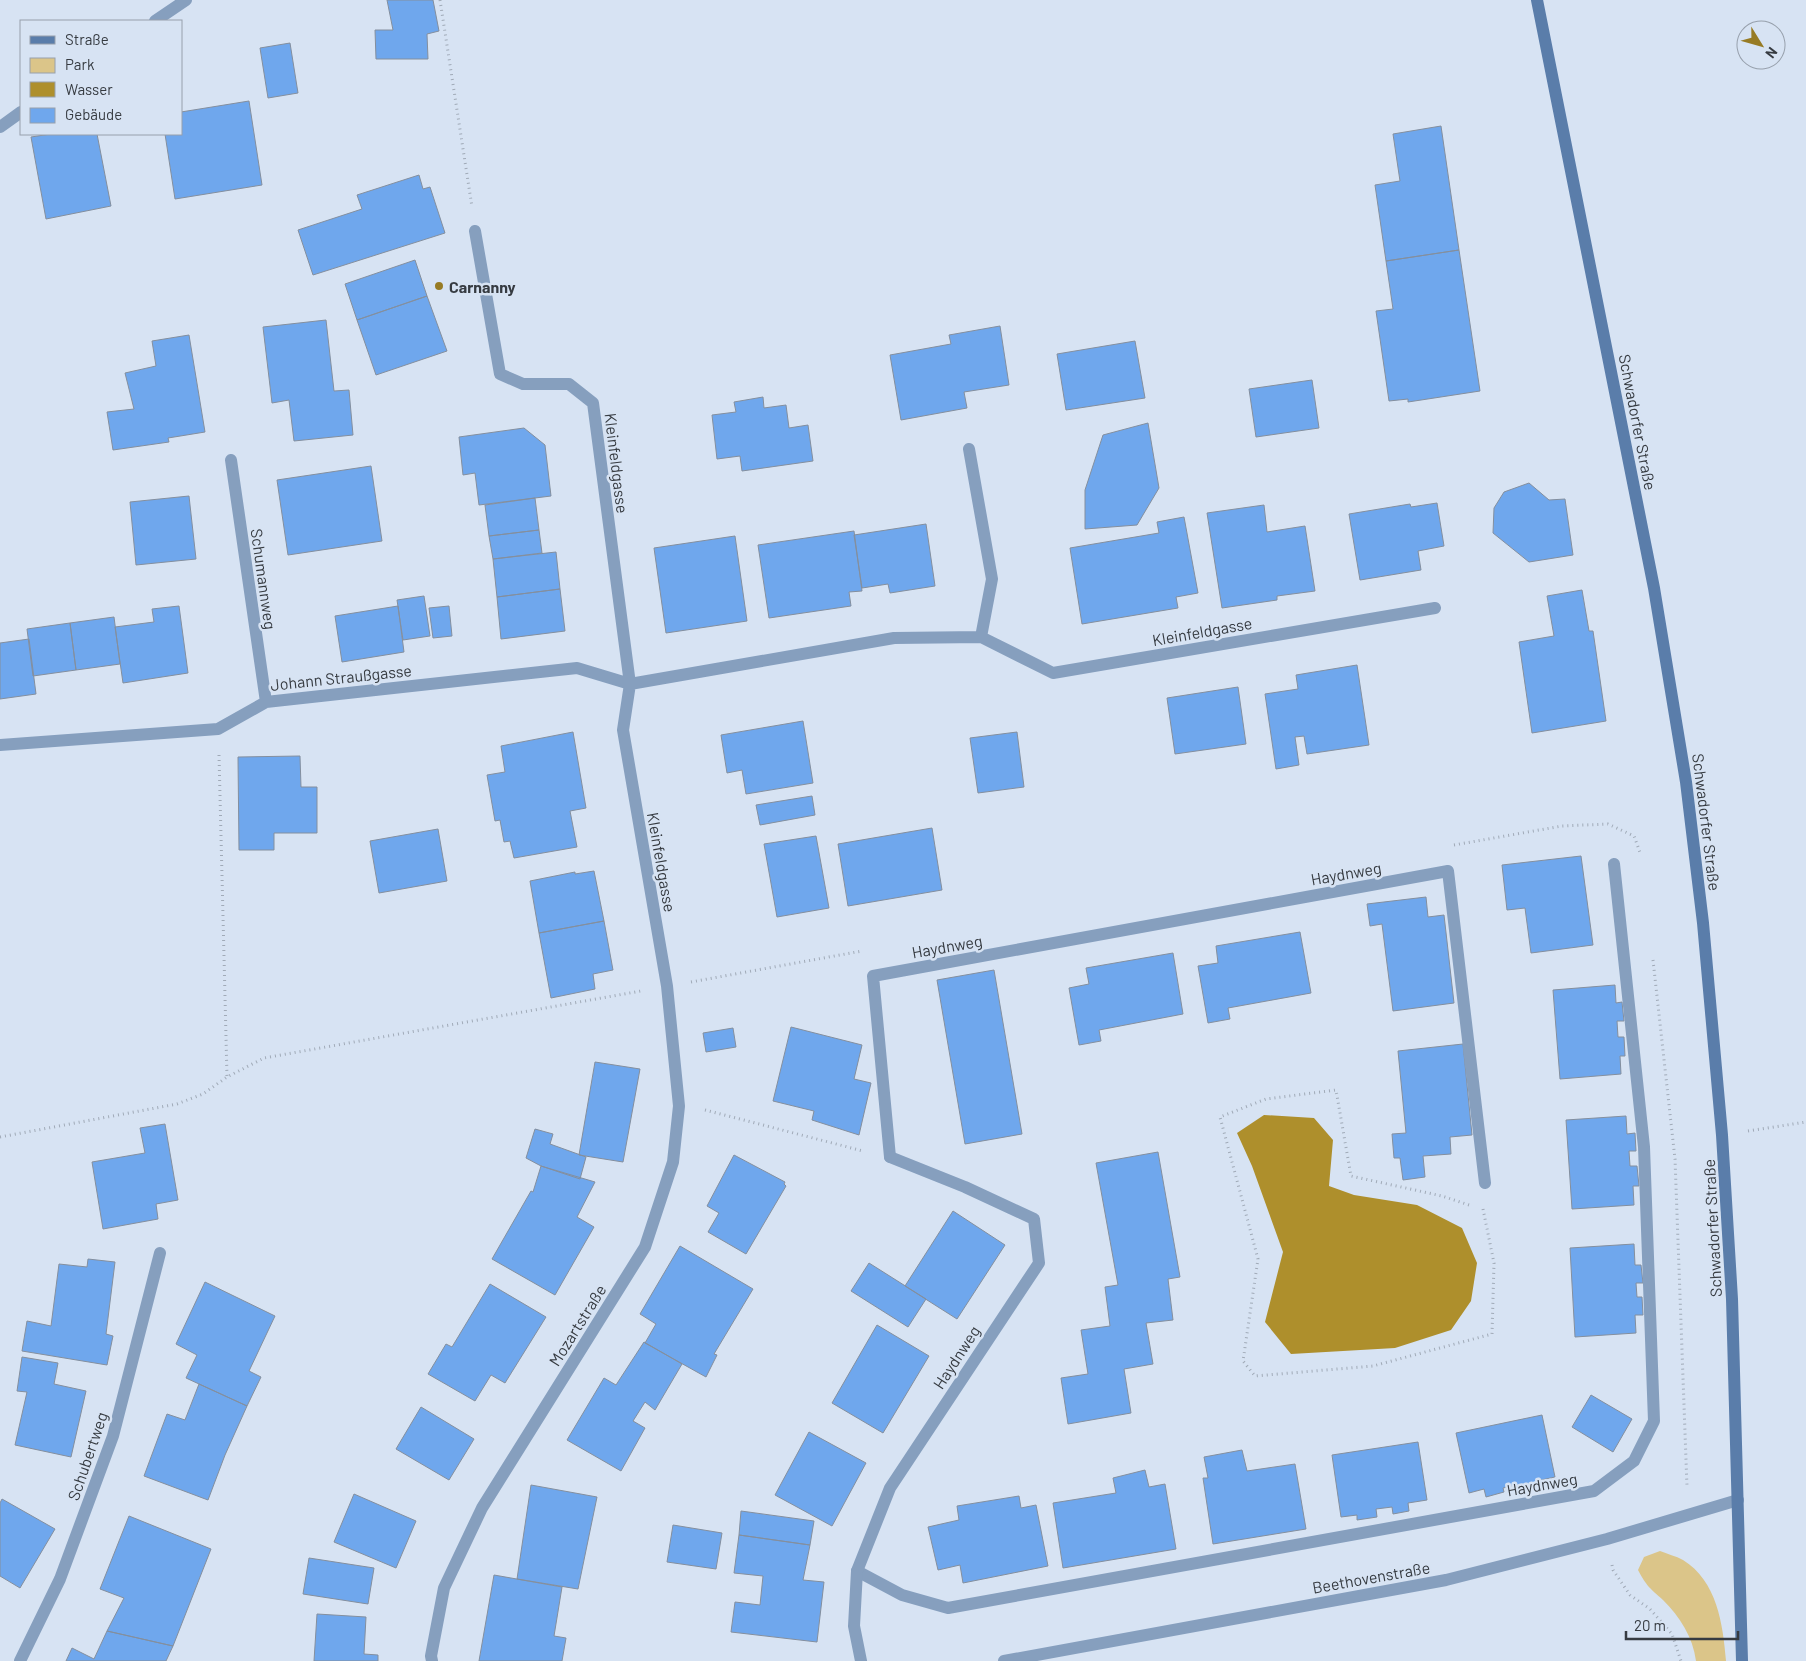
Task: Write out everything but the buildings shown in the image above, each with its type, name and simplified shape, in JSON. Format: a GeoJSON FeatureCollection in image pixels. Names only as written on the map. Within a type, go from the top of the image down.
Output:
{"type":"FeatureCollection","features":[{"type":"Feature","properties":{"kind":"main road","name":"Schwadorfer Straße"},"geometry":{"type":"LineString","coordinates":[[1537,0],[1654,588],[1685,772],[1703,922],[1722,1135],[1732,1299],[1742,1661]]}},
{"type":"Feature","properties":{"kind":"street"},"geometry":{"type":"LineString","coordinates":[[156,20],[186,0]]}},
{"type":"Feature","properties":{"kind":"street"},"geometry":{"type":"LineString","coordinates":[[0,127],[20,113]]}},
{"type":"Feature","properties":{"kind":"street","name":"Kleinfeldgasse"},"geometry":{"type":"LineString","coordinates":[[475,231],[500,374],[523,384],[569,384],[593,403],[630,684],[623,730],[667,986]]}},
{"type":"Feature","properties":{"kind":"street"},"geometry":{"type":"LineString","coordinates":[[969,449],[992,579],[981,637]]}},
{"type":"Feature","properties":{"kind":"street","name":"Schumannweg"},"geometry":{"type":"LineString","coordinates":[[231,460],[266,702]]}},
{"type":"Feature","properties":{"kind":"street","name":"Kleinfeldgasse"},"geometry":{"type":"LineString","coordinates":[[630,684],[894,638],[981,637],[1053,673],[1435,608]]}},
{"type":"Feature","properties":{"kind":"street","name":"Johann Straußgasse"},"geometry":{"type":"LineString","coordinates":[[0,745],[218,729],[266,702],[577,668],[630,684]]}},
{"type":"Feature","properties":{"kind":"street","name":"Haydnweg"},"geometry":{"type":"LineString","coordinates":[[857,1571],[902,1595],[948,1608],[1594,1491],[1634,1460],[1654,1421],[1644,1147],[1614,864]]}},
{"type":"Feature","properties":{"kind":"street","name":"Haydnweg"},"geometry":{"type":"LineString","coordinates":[[861,1661],[854,1626],[857,1571],[890,1488],[1039,1263],[1034,1219],[965,1187],[890,1157],[873,976],[1448,871],[1485,1183]]}},
{"type":"Feature","properties":{"kind":"street","name":"Mozartstraße"},"geometry":{"type":"LineString","coordinates":[[432,1661],[431,1656],[444,1588],[482,1508],[645,1247],[673,1162],[679,1106],[667,986]]}},
{"type":"Feature","properties":{"kind":"street","name":"Schubertweg"},"geometry":{"type":"LineString","coordinates":[[20,1661],[60,1579],[113,1436],[160,1253]]}},
{"type":"Feature","properties":{"kind":"street","name":"Beethovenstraße"},"geometry":{"type":"LineString","coordinates":[[1004,1661],[1446,1580],[1607,1540],[1738,1500]]}},
{"type":"Feature","properties":{"kind":"path"},"geometry":{"type":"LineString","coordinates":[[440,0],[475,231]]}},
{"type":"Feature","properties":{"kind":"path"},"geometry":{"type":"LineString","coordinates":[[218,729],[227,1077]]}},
{"type":"Feature","properties":{"kind":"path"},"geometry":{"type":"LineString","coordinates":[[1445,847],[1562,826],[1608,824],[1634,836],[1642,858]]}},
{"type":"Feature","properties":{"kind":"path"},"geometry":{"type":"LineString","coordinates":[[0,1137],[177,1104],[203,1094],[227,1077],[264,1058],[867,950]]}},
{"type":"Feature","properties":{"kind":"path"},"geometry":{"type":"LineString","coordinates":[[1652,955],[1675,1159],[1687,1515]]}},
{"type":"Feature","properties":{"kind":"path"},"geometry":{"type":"LineString","coordinates":[[1483,1210],[1442,1196],[1351,1176],[1336,1090],[1266,1099],[1220,1117],[1258,1258],[1243,1361],[1254,1376],[1373,1366],[1492,1334],[1494,1262],[1483,1210],[1485,1183]]}},
{"type":"Feature","properties":{"kind":"path"},"geometry":{"type":"LineString","coordinates":[[679,1106],[890,1157]]}},
{"type":"Feature","properties":{"kind":"path"},"geometry":{"type":"LineString","coordinates":[[1722,1135],[1806,1122]]}},
{"type":"Feature","properties":{"kind":"path"},"geometry":{"type":"LineString","coordinates":[[1607,1540],[1613,1570],[1630,1596],[1650,1609],[1672,1634],[1682,1661]]}},
{"type":"Feature","properties":{"kind":"green space"},"geometry":{"type":"Polygon","coordinates":[[[1660,1551],[1683,1560],[1704,1579],[1711,1591],[1720,1618],[1726,1661],[1696,1661],[1689,1636],[1680,1620],[1641,1576],[1638,1570],[1644,1557],[1660,1551]]]}},
{"type":"Feature","properties":{"kind":"water"},"geometry":{"type":"Polygon","coordinates":[[[1264,1115],[1314,1118],[1333,1140],[1329,1186],[1354,1195],[1417,1205],[1462,1228],[1477,1263],[1471,1301],[1451,1330],[1395,1348],[1291,1354],[1265,1322],[1283,1252],[1252,1166],[1237,1133],[1264,1115]]]}},
{"type":"Feature","properties":{"kind":"place","name":"Carnanny"},"geometry":{"type":"Point","coordinates":[439,286]}}]}
